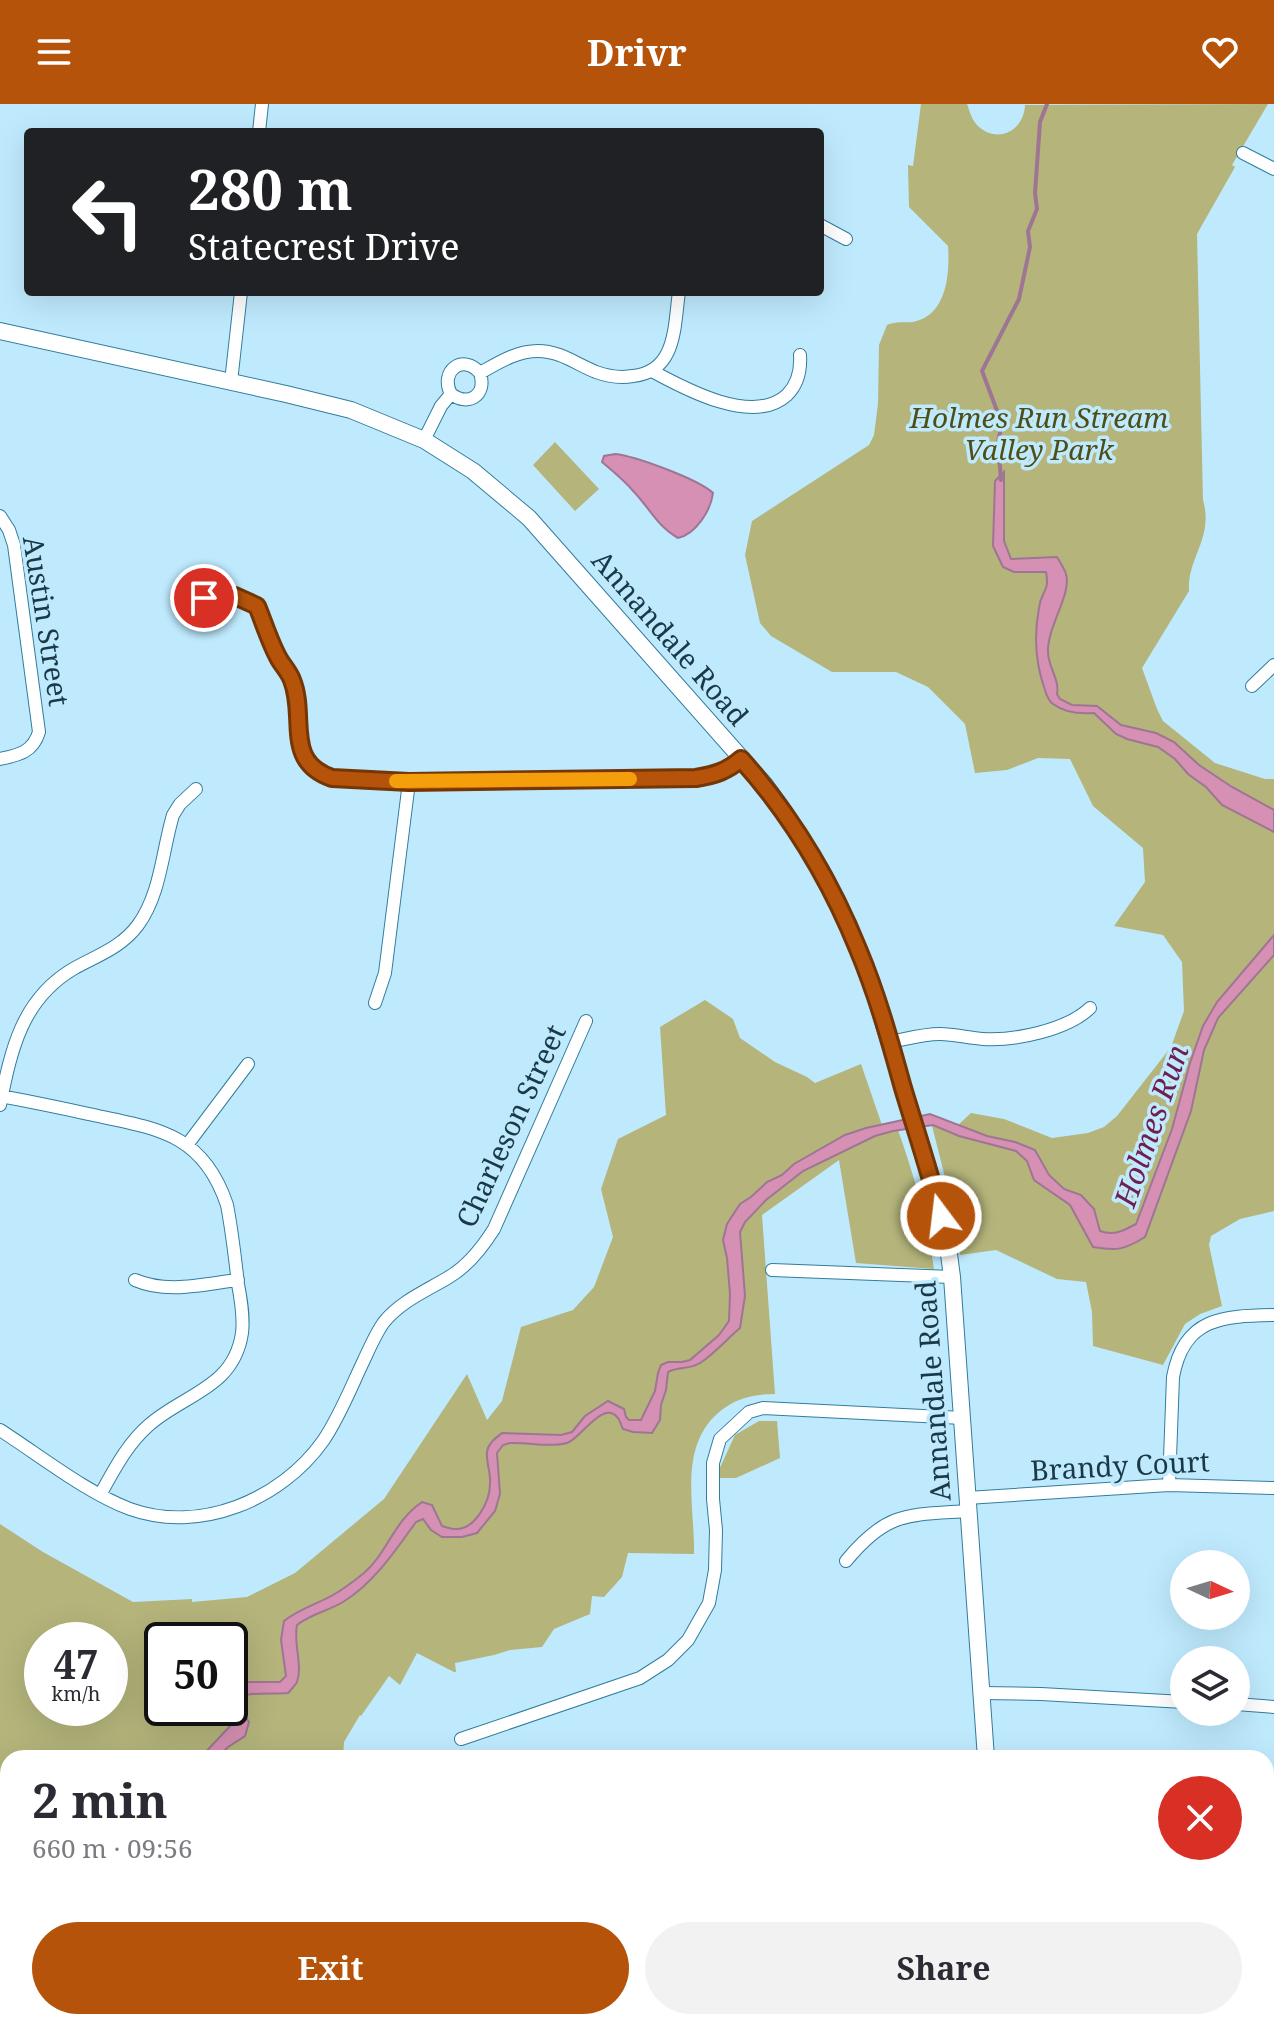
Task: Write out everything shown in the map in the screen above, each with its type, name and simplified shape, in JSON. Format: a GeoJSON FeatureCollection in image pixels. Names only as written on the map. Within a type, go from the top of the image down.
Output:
{"type":"FeatureCollection","features":[{"type":"Feature","properties":{"kind":"main road","name":"Annandale Road"},"geometry":{"type":"LineString","coordinates":[[0,331],[341,407],[424,440],[473,471],[529,518],[781,807],[821,870],[864,963],[947,1239],[963,1418],[985,1750]]}},
{"type":"Feature","properties":{"kind":"street"},"geometry":{"type":"LineString","coordinates":[[259,128],[262,104]]}},
{"type":"Feature","properties":{"kind":"street"},"geometry":{"type":"LineString","coordinates":[[1243,153],[1274,169]]}},
{"type":"Feature","properties":{"kind":"street"},"geometry":{"type":"LineString","coordinates":[[824,227],[846,239]]}},
{"type":"Feature","properties":{"kind":"street"},"geometry":{"type":"LineString","coordinates":[[231,382],[241,296]]}},
{"type":"Feature","properties":{"kind":"street"},"geometry":{"type":"LineString","coordinates":[[480,373],[513,356],[535,351],[551,352],[597,373],[627,377],[642,375],[652,371],[668,353],[679,296]]}},
{"type":"Feature","properties":{"kind":"street"},"geometry":{"type":"LineString","coordinates":[[652,371],[679,385],[735,405],[764,406],[784,398],[792,389],[799,376],[800,355]]}},
{"type":"Feature","properties":{"kind":"street"},"geometry":{"type":"LineString","coordinates":[[469,364],[480,373],[483,381],[478,394],[464,400],[451,394],[446,379],[454,367],[469,364]]}},
{"type":"Feature","properties":{"kind":"street"},"geometry":{"type":"LineString","coordinates":[[424,440],[441,406],[451,394]]}},
{"type":"Feature","properties":{"kind":"street","name":"Austin Street"},"geometry":{"type":"LineString","coordinates":[[0,516],[14,545],[39,732],[31,748],[23,754],[0,759]]}},
{"type":"Feature","properties":{"kind":"street"},"geometry":{"type":"LineString","coordinates":[[204,598],[235,596],[257,606],[279,659],[293,683],[299,742],[304,755],[313,768],[332,778],[409,782],[696,778],[729,769],[741,759]]}},
{"type":"Feature","properties":{"kind":"street"},"geometry":{"type":"LineString","coordinates":[[1252,686],[1274,665]]}},
{"type":"Feature","properties":{"kind":"street"},"geometry":{"type":"LineString","coordinates":[[375,1003],[385,973],[409,782]]}},
{"type":"Feature","properties":{"kind":"street"},"geometry":{"type":"LineString","coordinates":[[100,1495],[135,1439],[171,1409],[210,1386],[231,1363],[238,1349],[243,1318],[228,1208],[213,1171],[202,1158],[187,1145],[156,1128],[1,1099],[19,1031],[41,996],[71,970],[125,939],[146,913],[158,879],[173,815],[196,789]]}},
{"type":"Feature","properties":{"kind":"street"},"geometry":{"type":"LineString","coordinates":[[890,1042],[939,1034],[981,1039],[1012,1037],[1059,1027],[1074,1021],[1090,1008]]}},
{"type":"Feature","properties":{"kind":"street","name":"Charleson Street"},"geometry":{"type":"LineString","coordinates":[[0,1430],[100,1495],[144,1513],[182,1517],[214,1514],[235,1508],[271,1490],[308,1460],[334,1424],[384,1322],[410,1299],[457,1272],[484,1245],[494,1229],[586,1021]]}},
{"type":"Feature","properties":{"kind":"street"},"geometry":{"type":"LineString","coordinates":[[187,1145],[248,1064]]}},
{"type":"Feature","properties":{"kind":"street"},"geometry":{"type":"LineString","coordinates":[[772,1270],[952,1277]]}},
{"type":"Feature","properties":{"kind":"street"},"geometry":{"type":"LineString","coordinates":[[135,1280],[168,1288],[238,1280]]}},
{"type":"Feature","properties":{"kind":"street"},"geometry":{"type":"LineString","coordinates":[[1169,1485],[1173,1377],[1181,1351],[1189,1339],[1213,1321],[1239,1316],[1274,1315]]}},
{"type":"Feature","properties":{"kind":"street"},"geometry":{"type":"LineString","coordinates":[[461,1739],[640,1678],[668,1660],[688,1640],[709,1603],[715,1570],[713,1463],[720,1439],[749,1412],[763,1408],[963,1418]]}},
{"type":"Feature","properties":{"kind":"street","name":"Brandy Court"},"geometry":{"type":"LineString","coordinates":[[846,1561],[874,1531],[888,1522],[968,1504],[1169,1485],[1274,1488]]}},
{"type":"Feature","properties":{"kind":"street"},"geometry":{"type":"LineString","coordinates":[[980,1693],[1170,1701]]}},
{"type":"Feature","properties":{"kind":"street"},"geometry":{"type":"LineString","coordinates":[[1250,1705],[1274,1707]]}},
{"type":"Feature","properties":{"kind":"green space","name":"Holmes Run Stream Valley Park"},"geometry":{"type":"Polygon","coordinates":[[[921,104],[967,104],[977,125],[987,132],[1002,134],[1009,132],[1020,121],[1025,105],[1268,104],[1197,234],[1205,526],[1189,579],[1189,591],[1142,668],[1163,721],[1215,763],[1274,779],[1274,1211],[1240,1219],[1211,1236],[1209,1245],[1222,1306],[1200,1314],[1185,1324],[1163,1365],[1093,1346],[1092,1312],[1086,1282],[1057,1279],[996,1250],[960,1255],[931,1122],[958,1130],[958,1125],[971,1113],[1004,1119],[1052,1138],[1088,1133],[1104,1127],[1117,1116],[1171,1047],[1184,1011],[1182,962],[1163,935],[1114,926],[1145,882],[1143,848],[1093,806],[1070,759],[1038,758],[1007,770],[975,773],[965,724],[928,687],[896,672],[832,672],[771,636],[760,623],[745,555],[752,521],[869,445],[874,435],[878,404],[879,345],[887,325],[924,318],[940,302],[944,292],[948,246],[909,207],[908,165],[913,166],[921,104]]]}},
{"type":"Feature","properties":{"kind":"green space"},"geometry":{"type":"Polygon","coordinates":[[[555,442],[599,489],[575,511],[533,465],[555,442]]]}},
{"type":"Feature","properties":{"kind":"green space"},"geometry":{"type":"Polygon","coordinates":[[[705,1000],[733,1019],[740,1038],[775,1062],[815,1083],[861,1064],[883,1128],[898,1130],[928,1233],[934,1269],[856,1263],[839,1160],[762,1215],[775,1394],[738,1400],[718,1413],[706,1427],[698,1443],[691,1479],[694,1554],[628,1553],[622,1577],[604,1597],[592,1596],[590,1614],[554,1629],[542,1647],[510,1650],[455,1663],[456,1672],[417,1653],[400,1685],[389,1676],[360,1715],[344,1742],[344,1750],[0,1750],[0,1524],[133,1602],[192,1599],[192,1602],[247,1597],[295,1573],[384,1499],[467,1374],[487,1420],[502,1401],[521,1327],[573,1310],[594,1287],[613,1237],[601,1189],[618,1139],[666,1115],[660,1027],[705,1000]]]}},
{"type":"Feature","properties":{"kind":"green space"},"geometry":{"type":"Polygon","coordinates":[[[759,1421],[777,1421],[780,1458],[736,1478],[718,1478],[717,1474],[735,1435],[759,1421]]]}},
{"type":"Feature","properties":{"kind":"shaded area"},"geometry":{"type":"Polygon","coordinates":[[[615,454],[666,469],[705,487],[713,493],[706,514],[691,532],[678,538],[665,529],[627,484],[602,462],[604,456],[615,454]]]}},
{"type":"Feature","properties":{"kind":"shaded area"},"geometry":{"type":"Polygon","coordinates":[[[1004,472],[1004,541],[1011,559],[1057,557],[1066,574],[1066,591],[1051,632],[1048,652],[1060,699],[1072,705],[1097,706],[1121,725],[1156,733],[1174,742],[1199,765],[1274,810],[1274,832],[1222,805],[1206,787],[1158,747],[1116,734],[1094,713],[1068,711],[1049,700],[1036,648],[1037,618],[1047,584],[1046,572],[1014,572],[1003,567],[993,546],[995,481],[1004,472]]]}},
{"type":"Feature","properties":{"kind":"shaded area"},"geometry":{"type":"Polygon","coordinates":[[[1274,935],[1274,955],[1218,1018],[1204,1050],[1191,1111],[1145,1237],[1120,1248],[1093,1247],[1070,1205],[1034,1180],[1027,1161],[1016,1151],[959,1136],[933,1125],[875,1136],[803,1171],[766,1200],[745,1222],[740,1232],[745,1296],[740,1328],[700,1363],[668,1372],[660,1420],[652,1433],[623,1429],[617,1417],[605,1413],[567,1443],[503,1445],[497,1453],[500,1494],[495,1511],[477,1533],[442,1537],[431,1530],[423,1519],[416,1522],[365,1586],[343,1602],[297,1625],[299,1676],[288,1693],[248,1694],[248,1682],[280,1682],[286,1676],[281,1640],[284,1621],[337,1593],[364,1573],[404,1519],[422,1502],[432,1505],[442,1526],[462,1528],[475,1520],[489,1491],[488,1449],[502,1433],[561,1435],[572,1432],[585,1416],[608,1401],[624,1409],[629,1420],[641,1420],[655,1391],[661,1365],[690,1360],[719,1335],[729,1321],[730,1294],[723,1240],[727,1224],[740,1204],[794,1164],[845,1135],[930,1114],[1035,1150],[1049,1175],[1064,1189],[1081,1195],[1094,1209],[1100,1231],[1118,1232],[1136,1224],[1172,1129],[1203,1026],[1217,1002],[1274,935]]]}},
{"type":"Feature","properties":{"kind":"shaded area"},"geometry":{"type":"Polygon","coordinates":[[[230,1726],[248,1726],[245,1736],[225,1750],[208,1750],[230,1726]]]}},
{"type":"Feature","properties":{"kind":"waterway","name":"Holmes Run"},"geometry":{"type":"LineString","coordinates":[[1001,480],[998,442],[1002,424],[982,371],[1019,299],[1030,247],[1028,231],[1037,209],[1035,193],[1040,122],[1047,104]]}},
{"type":"Feature","properties":{"kind":"slow traffic"},"geometry":{"type":"LineString","coordinates":[[396,781],[630,779]]}},
{"type":"Feature","properties":{"kind":"route"},"geometry":{"type":"LineString","coordinates":[[204,598],[235,596],[257,606],[279,659],[293,683],[299,742],[304,755],[313,768],[332,778],[409,782],[696,778],[729,769],[741,759],[781,807],[821,870],[840,907],[876,998],[941,1216]]}}]}
